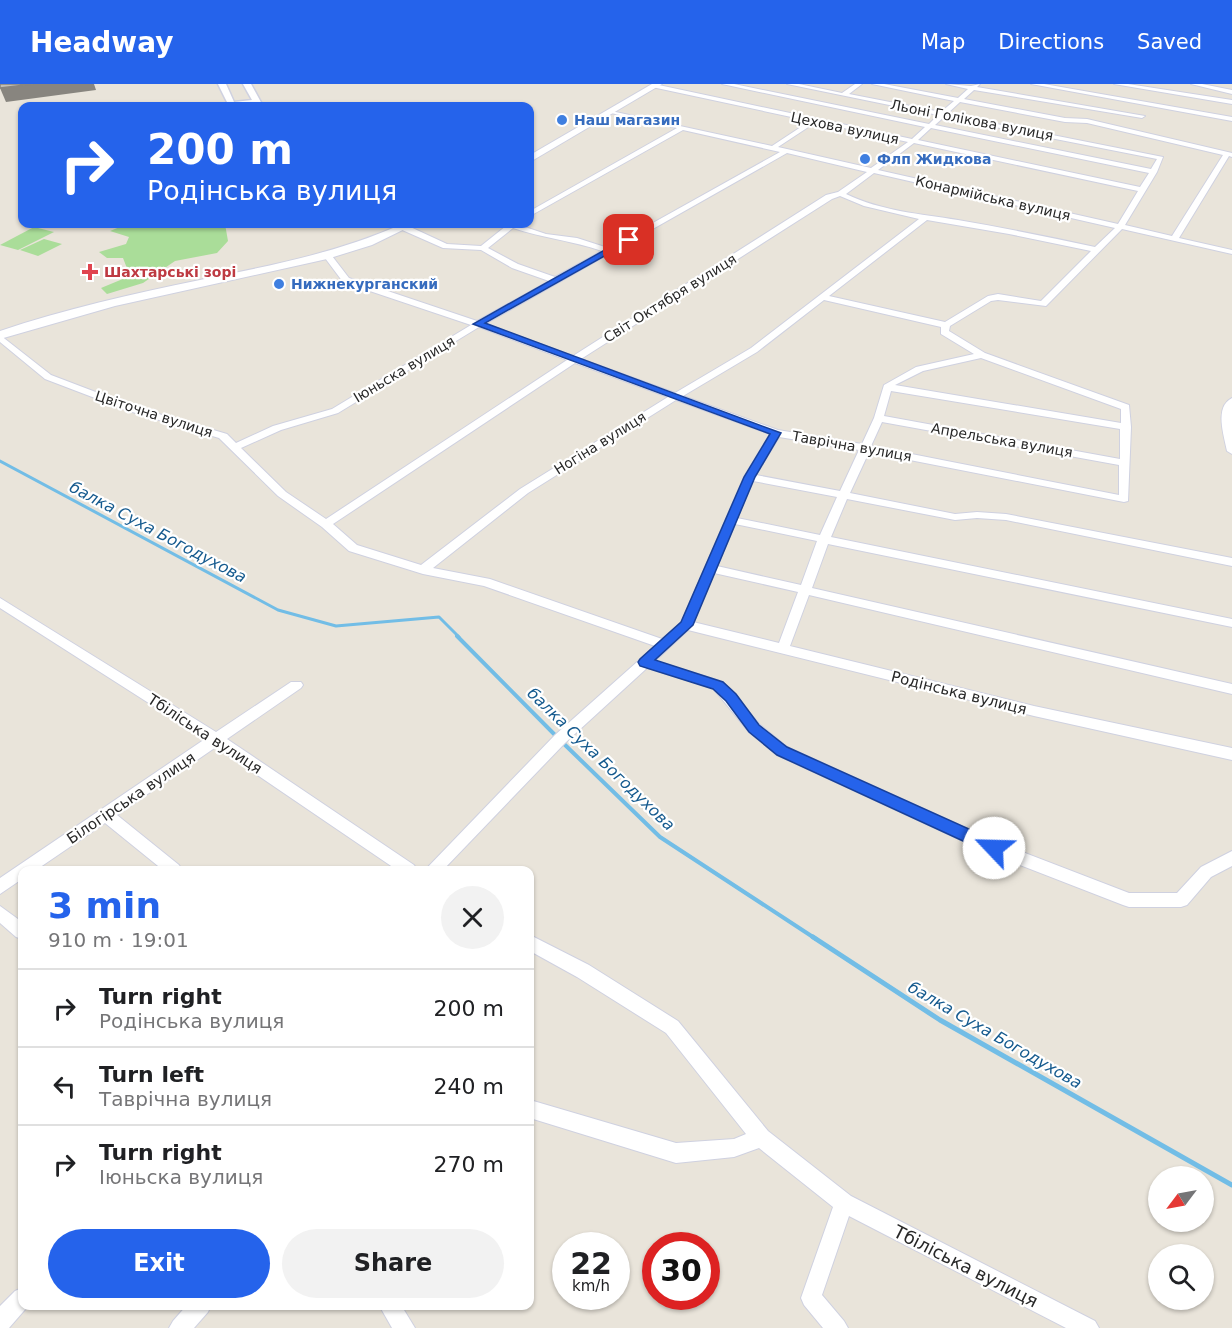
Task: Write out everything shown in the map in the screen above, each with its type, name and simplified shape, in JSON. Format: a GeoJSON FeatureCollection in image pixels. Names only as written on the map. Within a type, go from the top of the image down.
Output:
{"type":"FeatureCollection","features":[{"type":"Feature","properties":{"kind":"main road"},"geometry":{"type":"LineString","coordinates":[[534,157],[656,85]]}},
{"type":"Feature","properties":{"kind":"main road"},"geometry":{"type":"LineString","coordinates":[[0,336],[69,313],[326,254],[399,228]]}},
{"type":"Feature","properties":{"kind":"street"},"geometry":{"type":"LineString","coordinates":[[222,84],[231,102]]}},
{"type":"Feature","properties":{"kind":"street"},"geometry":{"type":"LineString","coordinates":[[247,84],[257,102]]}},
{"type":"Feature","properties":{"kind":"street"},"geometry":{"type":"LineString","coordinates":[[725,84],[1154,172],[1120,226],[1043,304],[998,297],[988,299],[946,325],[944,332],[982,355],[1126,407],[1124,463]]}},
{"type":"Feature","properties":{"kind":"street","name":"Льоні Голікова вулиця"},"geometry":{"type":"LineString","coordinates":[[790,84],[1154,155],[1162,159],[1154,172]]}},
{"type":"Feature","properties":{"kind":"street"},"geometry":{"type":"LineString","coordinates":[[843,94],[859,84]]}},
{"type":"Feature","properties":{"kind":"street","name":"Льоні Голікова вулиця"},"geometry":{"type":"LineString","coordinates":[[875,84],[1065,120],[1088,121],[1229,155],[1174,239]]}},
{"type":"Feature","properties":{"kind":"street"},"geometry":{"type":"LineString","coordinates":[[949,84],[974,86],[1023,97],[1142,116]]}},
{"type":"Feature","properties":{"kind":"street"},"geometry":{"type":"LineString","coordinates":[[1003,125],[1012,110],[1036,84],[1232,119]]}},
{"type":"Feature","properties":{"kind":"street"},"geometry":{"type":"LineString","coordinates":[[1117,84],[1232,102]]}},
{"type":"Feature","properties":{"kind":"street"},"geometry":{"type":"LineString","coordinates":[[1145,105],[1159,84]]}},
{"type":"Feature","properties":{"kind":"street"},"geometry":{"type":"LineString","coordinates":[[1194,84],[1232,92]]}},
{"type":"Feature","properties":{"kind":"street","name":"Цехова вулиця"},"geometry":{"type":"LineString","coordinates":[[656,85],[810,121],[1143,190]]}},
{"type":"Feature","properties":{"kind":"street","name":"Світ Октября вулиця"},"geometry":{"type":"LineString","coordinates":[[326,524],[574,358],[829,197],[841,194],[913,141],[974,86]]}},
{"type":"Feature","properties":{"kind":"street"},"geometry":{"type":"LineString","coordinates":[[773,147],[810,121],[827,105]]}},
{"type":"Feature","properties":{"kind":"street"},"geometry":{"type":"LineString","coordinates":[[1132,130],[1148,106],[1145,105]]}},
{"type":"Feature","properties":{"kind":"street","name":"Конармійська вулиця"},"geometry":{"type":"LineString","coordinates":[[613,112],[1232,252]]}},
{"type":"Feature","properties":{"kind":"street"},"geometry":{"type":"LineString","coordinates":[[534,212],[682,128]]}},
{"type":"Feature","properties":{"kind":"street","name":"Iюньска вулиця"},"geometry":{"type":"LineString","coordinates":[[235,447],[277,428],[335,411],[554,280],[610,251],[786,151]]}},
{"type":"Feature","properties":{"kind":"street"},"geometry":{"type":"LineString","coordinates":[[841,194],[859,203],[926,218],[1024,234],[1096,250]]}},
{"type":"Feature","properties":{"kind":"street","name":"Ногіна вулиця"},"geometry":{"type":"LineString","coordinates":[[423,570],[524,491],[754,350],[926,218]]}},
{"type":"Feature","properties":{"kind":"street"},"geometry":{"type":"LineString","coordinates":[[413,228],[446,246],[483,248],[514,266],[554,280]]}},
{"type":"Feature","properties":{"kind":"street"},"geometry":{"type":"LineString","coordinates":[[483,248],[507,228]]}},
{"type":"Feature","properties":{"kind":"street"},"geometry":{"type":"LineString","coordinates":[[523,228],[545,236],[577,240],[610,251]]}},
{"type":"Feature","properties":{"kind":"street","name":"Таврічна вулиця"},"geometry":{"type":"LineString","coordinates":[[326,254],[346,280],[574,358],[776,433],[866,448],[1124,499],[1124,463]]}},
{"type":"Feature","properties":{"kind":"street"},"geometry":{"type":"LineString","coordinates":[[824,297],[946,325]]}},
{"type":"Feature","properties":{"kind":"street","name":"Цвiточна вулиця"},"geometry":{"type":"LineString","coordinates":[[0,336],[48,377],[132,409],[223,436],[282,494],[326,524],[353,548],[423,570],[486,582],[663,644]]}},
{"type":"Feature","properties":{"kind":"street"},"geometry":{"type":"LineString","coordinates":[[783,649],[824,539],[879,418],[887,387],[897,379],[920,370],[982,355]]}},
{"type":"Feature","properties":{"kind":"street"},"geometry":{"type":"LineString","coordinates":[[887,387],[1126,427]]}},
{"type":"Feature","properties":{"kind":"street"},"geometry":{"type":"LineString","coordinates":[[1232,401],[1226,415],[1232,451]]}},
{"type":"Feature","properties":{"kind":"street","name":"Апрельська вулиця"},"geometry":{"type":"LineString","coordinates":[[879,418],[1124,463]]}},
{"type":"Feature","properties":{"kind":"street"},"geometry":{"type":"LineString","coordinates":[[437,866],[560,739],[686,625],[749,477],[776,433]]}},
{"type":"Feature","properties":{"kind":"street"},"geometry":{"type":"LineString","coordinates":[[749,477],[955,517],[977,515],[1006,517],[1232,562]]}},
{"type":"Feature","properties":{"kind":"street"},"geometry":{"type":"LineString","coordinates":[[731,520],[1232,623]]}},
{"type":"Feature","properties":{"kind":"street"},"geometry":{"type":"LineString","coordinates":[[710,568],[1232,689]]}},
{"type":"Feature","properties":{"kind":"street","name":"Тбіліська вулиця"},"geometry":{"type":"LineString","coordinates":[[0,602],[217,740],[403,866]]}},
{"type":"Feature","properties":{"kind":"street","name":"Родінська вулиця"},"geometry":{"type":"LineString","coordinates":[[686,625],[1034,711],[1232,754]]}},
{"type":"Feature","properties":{"kind":"street"},"geometry":{"type":"LineString","coordinates":[[644,662],[709,680],[718,685],[754,728],[782,751],[994,848],[1129,900],[1181,900],[1206,872],[1232,858]]}},
{"type":"Feature","properties":{"kind":"street","name":"Білогірська вулиця"},"geometry":{"type":"LineString","coordinates":[[30,866],[296,685]]}},
{"type":"Feature","properties":{"kind":"street"},"geometry":{"type":"LineString","coordinates":[[105,814],[169,866]]}},
{"type":"Feature","properties":{"kind":"street","name":"Білогірська вулиця"},"geometry":{"type":"LineString","coordinates":[[0,887],[18,874]]}},
{"type":"Feature","properties":{"kind":"street"},"geometry":{"type":"LineString","coordinates":[[0,913],[18,929]]}},
{"type":"Feature","properties":{"kind":"street","name":"Тбіліська вулиця"},"geometry":{"type":"LineString","coordinates":[[534,945],[583,971],[672,1027],[761,1138],[844,1203],[1088,1328]]}},
{"type":"Feature","properties":{"kind":"street"},"geometry":{"type":"LineString","coordinates":[[534,1110],[676,1153],[734,1148],[761,1138]]}},
{"type":"Feature","properties":{"kind":"street"},"geometry":{"type":"LineString","coordinates":[[837,1328],[811,1298],[844,1203]]}},
{"type":"Feature","properties":{"kind":"street"},"geometry":{"type":"LineString","coordinates":[[0,1322],[18,1302]]}},
{"type":"Feature","properties":{"kind":"street"},"geometry":{"type":"LineString","coordinates":[[180,1328],[196,1310]]}},
{"type":"Feature","properties":{"kind":"street"},"geometry":{"type":"LineString","coordinates":[[391,1310],[404,1328]]}},
{"type":"Feature","properties":{"kind":"green space"},"geometry":{"type":"Polygon","coordinates":[[[32,228],[54,232],[18,250],[0,245],[32,228]]]}},
{"type":"Feature","properties":{"kind":"green space"},"geometry":{"type":"Polygon","coordinates":[[[117,228],[226,228],[228,241],[217,253],[175,261],[143,283],[107,294],[101,288],[130,276],[123,258],[107,258],[99,252],[126,244],[129,237],[110,231],[117,228]]]}},
{"type":"Feature","properties":{"kind":"green space"},"geometry":{"type":"Polygon","coordinates":[[[44,239],[62,244],[38,256],[20,250],[44,239]]]}},
{"type":"Feature","properties":{"kind":"building"},"geometry":{"type":"Polygon","coordinates":[[[0,84],[33,84],[0,88],[0,84]]]}},
{"type":"Feature","properties":{"kind":"waterway","name":"балка Суха Богодухова"},"geometry":{"type":"LineString","coordinates":[[0,461],[278,610],[336,626],[439,617],[459,637]]}},
{"type":"Feature","properties":{"kind":"waterway","name":"балка Суха Богодухова"},"geometry":{"type":"LineString","coordinates":[[457,636],[557,737]]}},
{"type":"Feature","properties":{"kind":"waterway","name":"балка Суха Богодухова"},"geometry":{"type":"LineString","coordinates":[[562,742],[660,837],[816,939]]}},
{"type":"Feature","properties":{"kind":"waterway","name":"балка Суха Богодухова"},"geometry":{"type":"LineString","coordinates":[[813,937],[940,1020],[1232,1185]]}},
{"type":"Feature","properties":{"kind":"place","name":"Наш магазин"},"geometry":{"type":"Point","coordinates":[562,120]}},
{"type":"Feature","properties":{"kind":"place","name":"Флп Жидкова"},"geometry":{"type":"Point","coordinates":[865,159]}},
{"type":"Feature","properties":{"kind":"place","name":"Шахтарські зорі"},"geometry":{"type":"Point","coordinates":[90,272]}},
{"type":"Feature","properties":{"kind":"place","name":"Нижнекурганский"},"geometry":{"type":"Point","coordinates":[279,284]}},
{"type":"Feature","properties":{"kind":"route"},"geometry":{"type":"LineString","coordinates":[[629,240],[478,324],[776,433],[749,477],[686,625],[644,662],[709,680],[718,685],[731,698],[762,737],[782,751],[994,848]]}}]}
